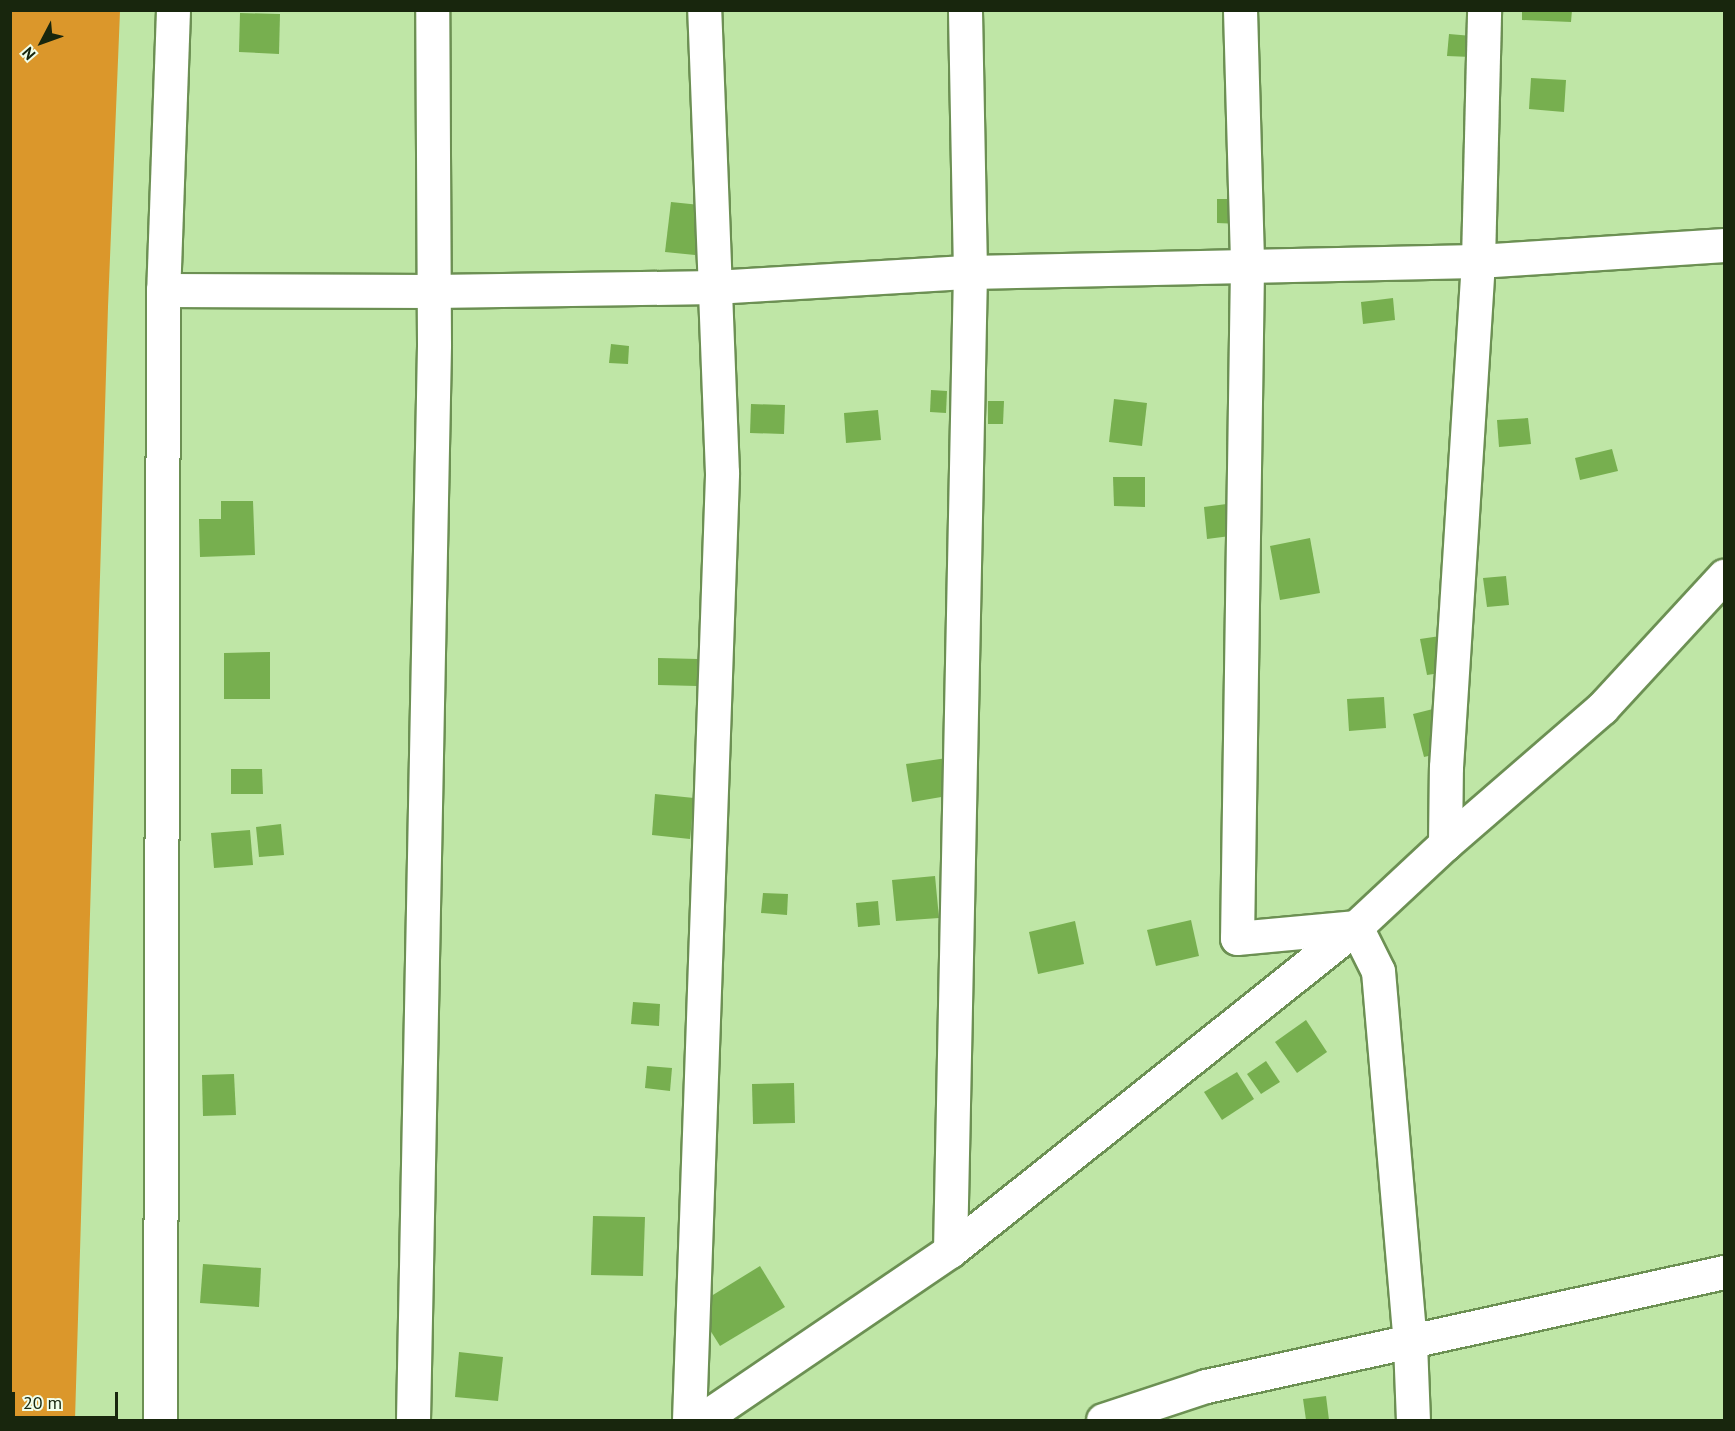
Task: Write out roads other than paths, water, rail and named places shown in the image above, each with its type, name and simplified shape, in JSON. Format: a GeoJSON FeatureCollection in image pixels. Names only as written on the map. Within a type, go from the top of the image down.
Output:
{"type":"FeatureCollection","features":[{"type":"Feature","properties":{"kind":"street"},"geometry":{"type":"LineString","coordinates":[[160,1420],[163,290],[173,10]]}},
{"type":"Feature","properties":{"kind":"street"},"geometry":{"type":"LineString","coordinates":[[413,1420],[434,291],[432,10]]}},
{"type":"Feature","properties":{"kind":"street"},"geometry":{"type":"LineString","coordinates":[[689,1420],[722,473],[704,10]]}},
{"type":"Feature","properties":{"kind":"street"},"geometry":{"type":"LineString","coordinates":[[950,1251],[969,272],[965,10]]}},
{"type":"Feature","properties":{"kind":"street"},"geometry":{"type":"LineString","coordinates":[[1240,10],[1247,267],[1237,938],[1356,927]]}},
{"type":"Feature","properties":{"kind":"street"},"geometry":{"type":"LineString","coordinates":[[1445,844],[1446,767],[1478,261],[1484,10]]}},
{"type":"Feature","properties":{"kind":"street"},"geometry":{"type":"LineString","coordinates":[[163,290],[434,291],[714,287],[969,272],[1478,261],[1725,245]]}},
{"type":"Feature","properties":{"kind":"street"},"geometry":{"type":"LineString","coordinates":[[701,1420],[950,1251],[1356,927],[1445,844],[1602,708],[1725,576]]}},
{"type":"Feature","properties":{"kind":"street"},"geometry":{"type":"LineString","coordinates":[[1356,927],[1378,971],[1410,1343],[1413,1420]]}},
{"type":"Feature","properties":{"kind":"street"},"geometry":{"type":"LineString","coordinates":[[1103,1420],[1206,1386],[1725,1272]]}}]}
